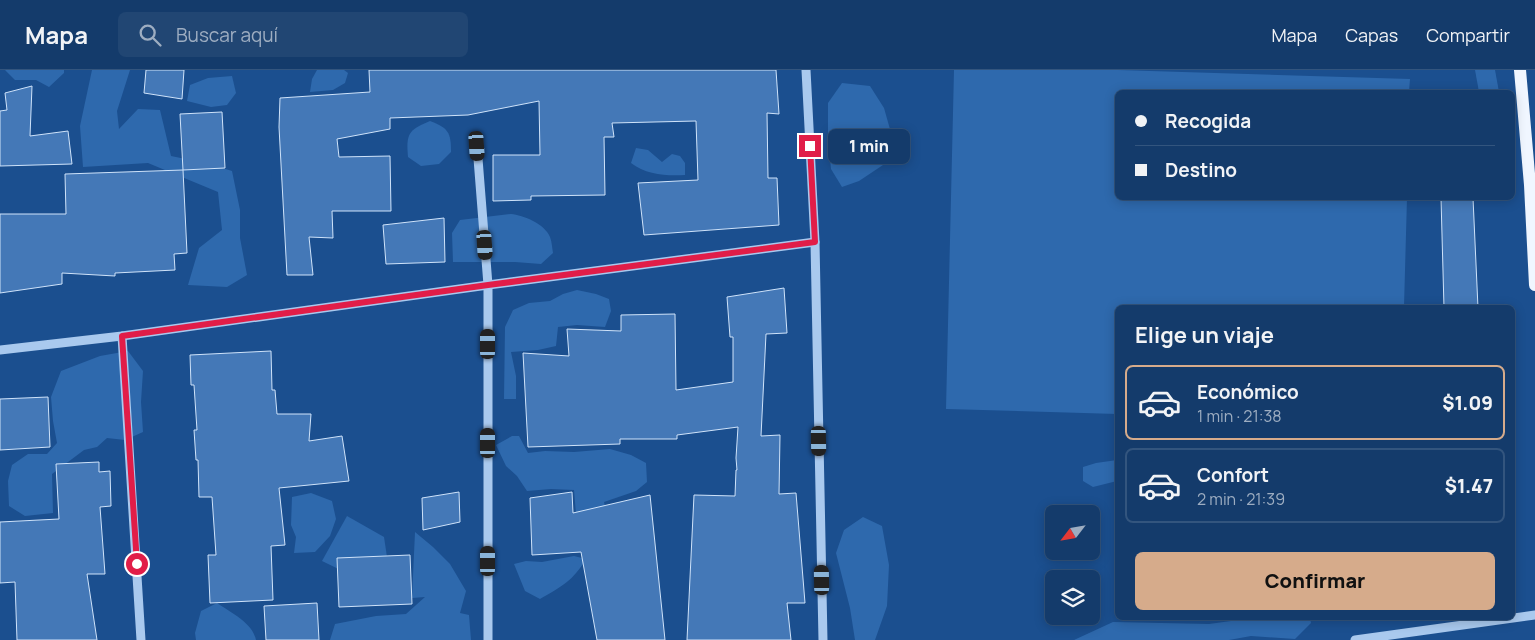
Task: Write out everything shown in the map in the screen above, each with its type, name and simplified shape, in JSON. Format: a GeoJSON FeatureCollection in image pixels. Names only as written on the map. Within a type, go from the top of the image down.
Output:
{"type":"FeatureCollection","features":[{"type":"Feature","properties":{"kind":"main road"},"geometry":{"type":"LineString","coordinates":[[1520,70],[1530,185],[1535,285]]}},
{"type":"Feature","properties":{"kind":"street"},"geometry":{"type":"LineString","coordinates":[[806,70],[815,242],[823,640]]}},
{"type":"Feature","properties":{"kind":"street"},"geometry":{"type":"LineString","coordinates":[[477,146],[488,285],[488,640]]}},
{"type":"Feature","properties":{"kind":"street"},"geometry":{"type":"LineString","coordinates":[[0,350],[122,336],[815,242]]}},
{"type":"Feature","properties":{"kind":"street"},"geometry":{"type":"LineString","coordinates":[[122,336],[141,640]]}},
{"type":"Feature","properties":{"kind":"street"},"geometry":{"type":"LineString","coordinates":[[1515,618],[1535,615]]}},
{"type":"Feature","properties":{"kind":"street"},"geometry":{"type":"LineString","coordinates":[[1355,640],[1499,620]]}},
{"type":"Feature","properties":{"kind":"shaded area"},"geometry":{"type":"Polygon","coordinates":[[[5,70],[64,70],[64,73],[49,87],[36,80],[15,80],[5,70]]]}},
{"type":"Feature","properties":{"kind":"shaded area"},"geometry":{"type":"Polygon","coordinates":[[[92,70],[130,70],[117,111],[119,129],[138,109],[160,110],[171,156],[210,164],[232,171],[240,210],[240,238],[247,275],[227,287],[188,285],[199,248],[222,230],[218,192],[148,163],[83,167],[80,126],[92,70]]]}},
{"type":"Feature","properties":{"kind":"shaded area"},"geometry":{"type":"Polygon","coordinates":[[[317,70],[344,70],[348,73],[345,83],[333,90],[310,92],[312,79],[317,70]]]}},
{"type":"Feature","properties":{"kind":"shaded area"},"geometry":{"type":"Polygon","coordinates":[[[954,70],[1118,70],[1410,79],[1409,90],[1115,90],[1115,200],[1407,200],[1404,305],[1115,305],[1115,414],[946,409],[954,70]]]}},
{"type":"Feature","properties":{"kind":"shaded area"},"geometry":{"type":"Polygon","coordinates":[[[1475,70],[1495,70],[1499,90],[1479,90],[1475,70]]]}},
{"type":"Feature","properties":{"kind":"shaded area"},"geometry":{"type":"Polygon","coordinates":[[[232,76],[236,93],[227,105],[211,107],[187,101],[190,85],[208,78],[232,76]]]}},
{"type":"Feature","properties":{"kind":"shaded area"},"geometry":{"type":"Polygon","coordinates":[[[842,83],[870,86],[884,108],[893,140],[886,163],[859,181],[842,187],[831,169],[828,103],[842,83]]]}},
{"type":"Feature","properties":{"kind":"shaded area"},"geometry":{"type":"Polygon","coordinates":[[[430,121],[445,129],[449,135],[451,152],[439,164],[421,166],[408,157],[408,138],[413,130],[430,121]]]}},
{"type":"Feature","properties":{"kind":"shaded area"},"geometry":{"type":"Polygon","coordinates":[[[636,148],[648,150],[662,162],[672,154],[680,156],[685,163],[685,175],[657,174],[637,167],[631,163],[636,148]]]}},
{"type":"Feature","properties":{"kind":"shaded area"},"geometry":{"type":"Polygon","coordinates":[[[511,214],[539,224],[547,232],[551,239],[553,253],[541,264],[453,262],[452,233],[460,220],[511,214]]]}},
{"type":"Feature","properties":{"kind":"shaded area"},"geometry":{"type":"Polygon","coordinates":[[[577,290],[609,299],[611,311],[605,327],[577,325],[558,327],[556,346],[538,350],[511,352],[516,376],[516,399],[504,399],[505,327],[513,310],[529,303],[550,301],[563,294],[577,290]]]}},
{"type":"Feature","properties":{"kind":"shaded area"},"geometry":{"type":"Polygon","coordinates":[[[128,351],[143,371],[141,402],[143,432],[125,440],[107,438],[97,447],[84,450],[52,474],[53,513],[25,516],[9,506],[8,481],[12,465],[28,454],[47,454],[57,443],[51,397],[61,371],[100,356],[128,351]]]}},
{"type":"Feature","properties":{"kind":"shaded area"},"geometry":{"type":"Polygon","coordinates":[[[512,436],[519,436],[528,453],[610,449],[631,455],[646,463],[647,482],[636,491],[604,502],[607,515],[576,514],[574,490],[527,491],[517,476],[506,466],[496,445],[512,436]]]}},
{"type":"Feature","properties":{"kind":"shaded area"},"geometry":{"type":"Polygon","coordinates":[[[1115,460],[1115,482],[1093,487],[1083,481],[1083,467],[1115,460]]]}},
{"type":"Feature","properties":{"kind":"shaded area"},"geometry":{"type":"Polygon","coordinates":[[[311,493],[332,501],[336,519],[330,536],[315,552],[294,553],[296,537],[291,525],[292,497],[311,493]]]}},
{"type":"Feature","properties":{"kind":"shaded area"},"geometry":{"type":"Polygon","coordinates":[[[347,516],[384,537],[390,577],[353,576],[322,561],[347,516]]]}},
{"type":"Feature","properties":{"kind":"shaded area"},"geometry":{"type":"Polygon","coordinates":[[[863,517],[882,526],[889,565],[887,606],[875,640],[855,640],[850,608],[836,553],[844,530],[863,517]]]}},
{"type":"Feature","properties":{"kind":"shaded area"},"geometry":{"type":"Polygon","coordinates":[[[415,532],[450,564],[466,591],[460,613],[469,615],[471,640],[330,640],[335,624],[376,616],[406,614],[425,597],[412,598],[415,532]]]}},
{"type":"Feature","properties":{"kind":"shaded area"},"geometry":{"type":"Polygon","coordinates":[[[574,556],[586,559],[566,583],[540,599],[525,591],[514,564],[526,561],[542,562],[574,556]]]}},
{"type":"Feature","properties":{"kind":"shaded area"},"geometry":{"type":"Polygon","coordinates":[[[217,603],[246,623],[256,640],[196,640],[195,633],[201,611],[217,603]]]}},
{"type":"Feature","properties":{"kind":"shaded area"},"geometry":{"type":"Polygon","coordinates":[[[1238,620],[1310,620],[1311,623],[1295,639],[1251,636],[1229,640],[1074,640],[1113,622],[1209,624],[1238,620]]]}},
{"type":"Feature","properties":{"kind":"building"},"geometry":{"type":"Polygon","coordinates":[[[146,70],[184,70],[182,99],[144,93],[146,70]]]}},
{"type":"Feature","properties":{"kind":"building"},"geometry":{"type":"Polygon","coordinates":[[[369,70],[776,70],[779,114],[767,113],[768,178],[777,178],[779,225],[644,235],[638,183],[698,180],[696,121],[612,123],[614,137],[604,137],[605,195],[531,196],[531,200],[493,201],[493,155],[540,155],[539,101],[468,115],[390,118],[390,129],[337,139],[339,157],[390,156],[391,211],[332,211],[333,238],[309,237],[313,275],[287,275],[279,127],[280,98],[370,92],[369,70]]]}},
{"type":"Feature","properties":{"kind":"building"},"geometry":{"type":"Polygon","coordinates":[[[32,86],[30,136],[68,131],[72,164],[0,166],[0,111],[7,110],[5,93],[32,86]]]}},
{"type":"Feature","properties":{"kind":"building"},"geometry":{"type":"Polygon","coordinates":[[[222,112],[225,168],[183,170],[180,114],[222,112]]]}},
{"type":"Feature","properties":{"kind":"building"},"geometry":{"type":"Polygon","coordinates":[[[183,170],[187,253],[174,254],[175,270],[115,273],[115,276],[62,273],[62,284],[0,293],[0,214],[66,214],[65,174],[183,170]]]}},
{"type":"Feature","properties":{"kind":"building"},"geometry":{"type":"Polygon","coordinates":[[[1441,200],[1473,200],[1478,305],[1444,305],[1441,200]]]}},
{"type":"Feature","properties":{"kind":"building"},"geometry":{"type":"Polygon","coordinates":[[[444,218],[445,262],[386,264],[383,225],[444,218]]]}},
{"type":"Feature","properties":{"kind":"building"},"geometry":{"type":"Polygon","coordinates":[[[784,288],[787,333],[766,334],[761,436],[780,435],[779,494],[796,493],[805,603],[787,603],[791,640],[687,640],[694,495],[735,496],[738,427],[677,435],[677,439],[620,439],[620,444],[528,447],[523,353],[569,356],[567,329],[621,331],[621,315],[675,314],[676,390],[733,382],[733,337],[730,337],[727,297],[784,288]]]}},
{"type":"Feature","properties":{"kind":"building"},"geometry":{"type":"Polygon","coordinates":[[[271,351],[272,390],[275,390],[277,414],[311,414],[309,441],[342,436],[349,481],[279,488],[285,545],[271,546],[273,600],[210,603],[208,555],[216,555],[212,497],[199,497],[198,460],[196,460],[194,430],[197,430],[194,385],[191,385],[190,355],[271,351]]]}},
{"type":"Feature","properties":{"kind":"building"},"geometry":{"type":"Polygon","coordinates":[[[48,397],[50,447],[0,450],[0,399],[48,397]]]}},
{"type":"Feature","properties":{"kind":"building"},"geometry":{"type":"Polygon","coordinates":[[[99,462],[99,472],[110,471],[111,506],[100,507],[105,574],[87,574],[97,640],[17,640],[15,582],[0,583],[0,522],[59,519],[56,464],[99,462]]]}},
{"type":"Feature","properties":{"kind":"building"},"geometry":{"type":"Polygon","coordinates":[[[459,492],[460,522],[423,530],[422,498],[459,492]]]}},
{"type":"Feature","properties":{"kind":"building"},"geometry":{"type":"Polygon","coordinates":[[[572,492],[573,513],[650,495],[665,640],[597,640],[581,552],[532,555],[530,498],[572,492]]]}},
{"type":"Feature","properties":{"kind":"building"},"geometry":{"type":"Polygon","coordinates":[[[410,555],[412,604],[339,607],[337,558],[410,555]]]}},
{"type":"Feature","properties":{"kind":"building"},"geometry":{"type":"Polygon","coordinates":[[[317,603],[319,640],[266,640],[264,606],[317,603]]]}},
{"type":"Feature","properties":{"kind":"route"},"geometry":{"type":"LineString","coordinates":[[137,564],[122,336],[815,242],[810,146]]}}]}
